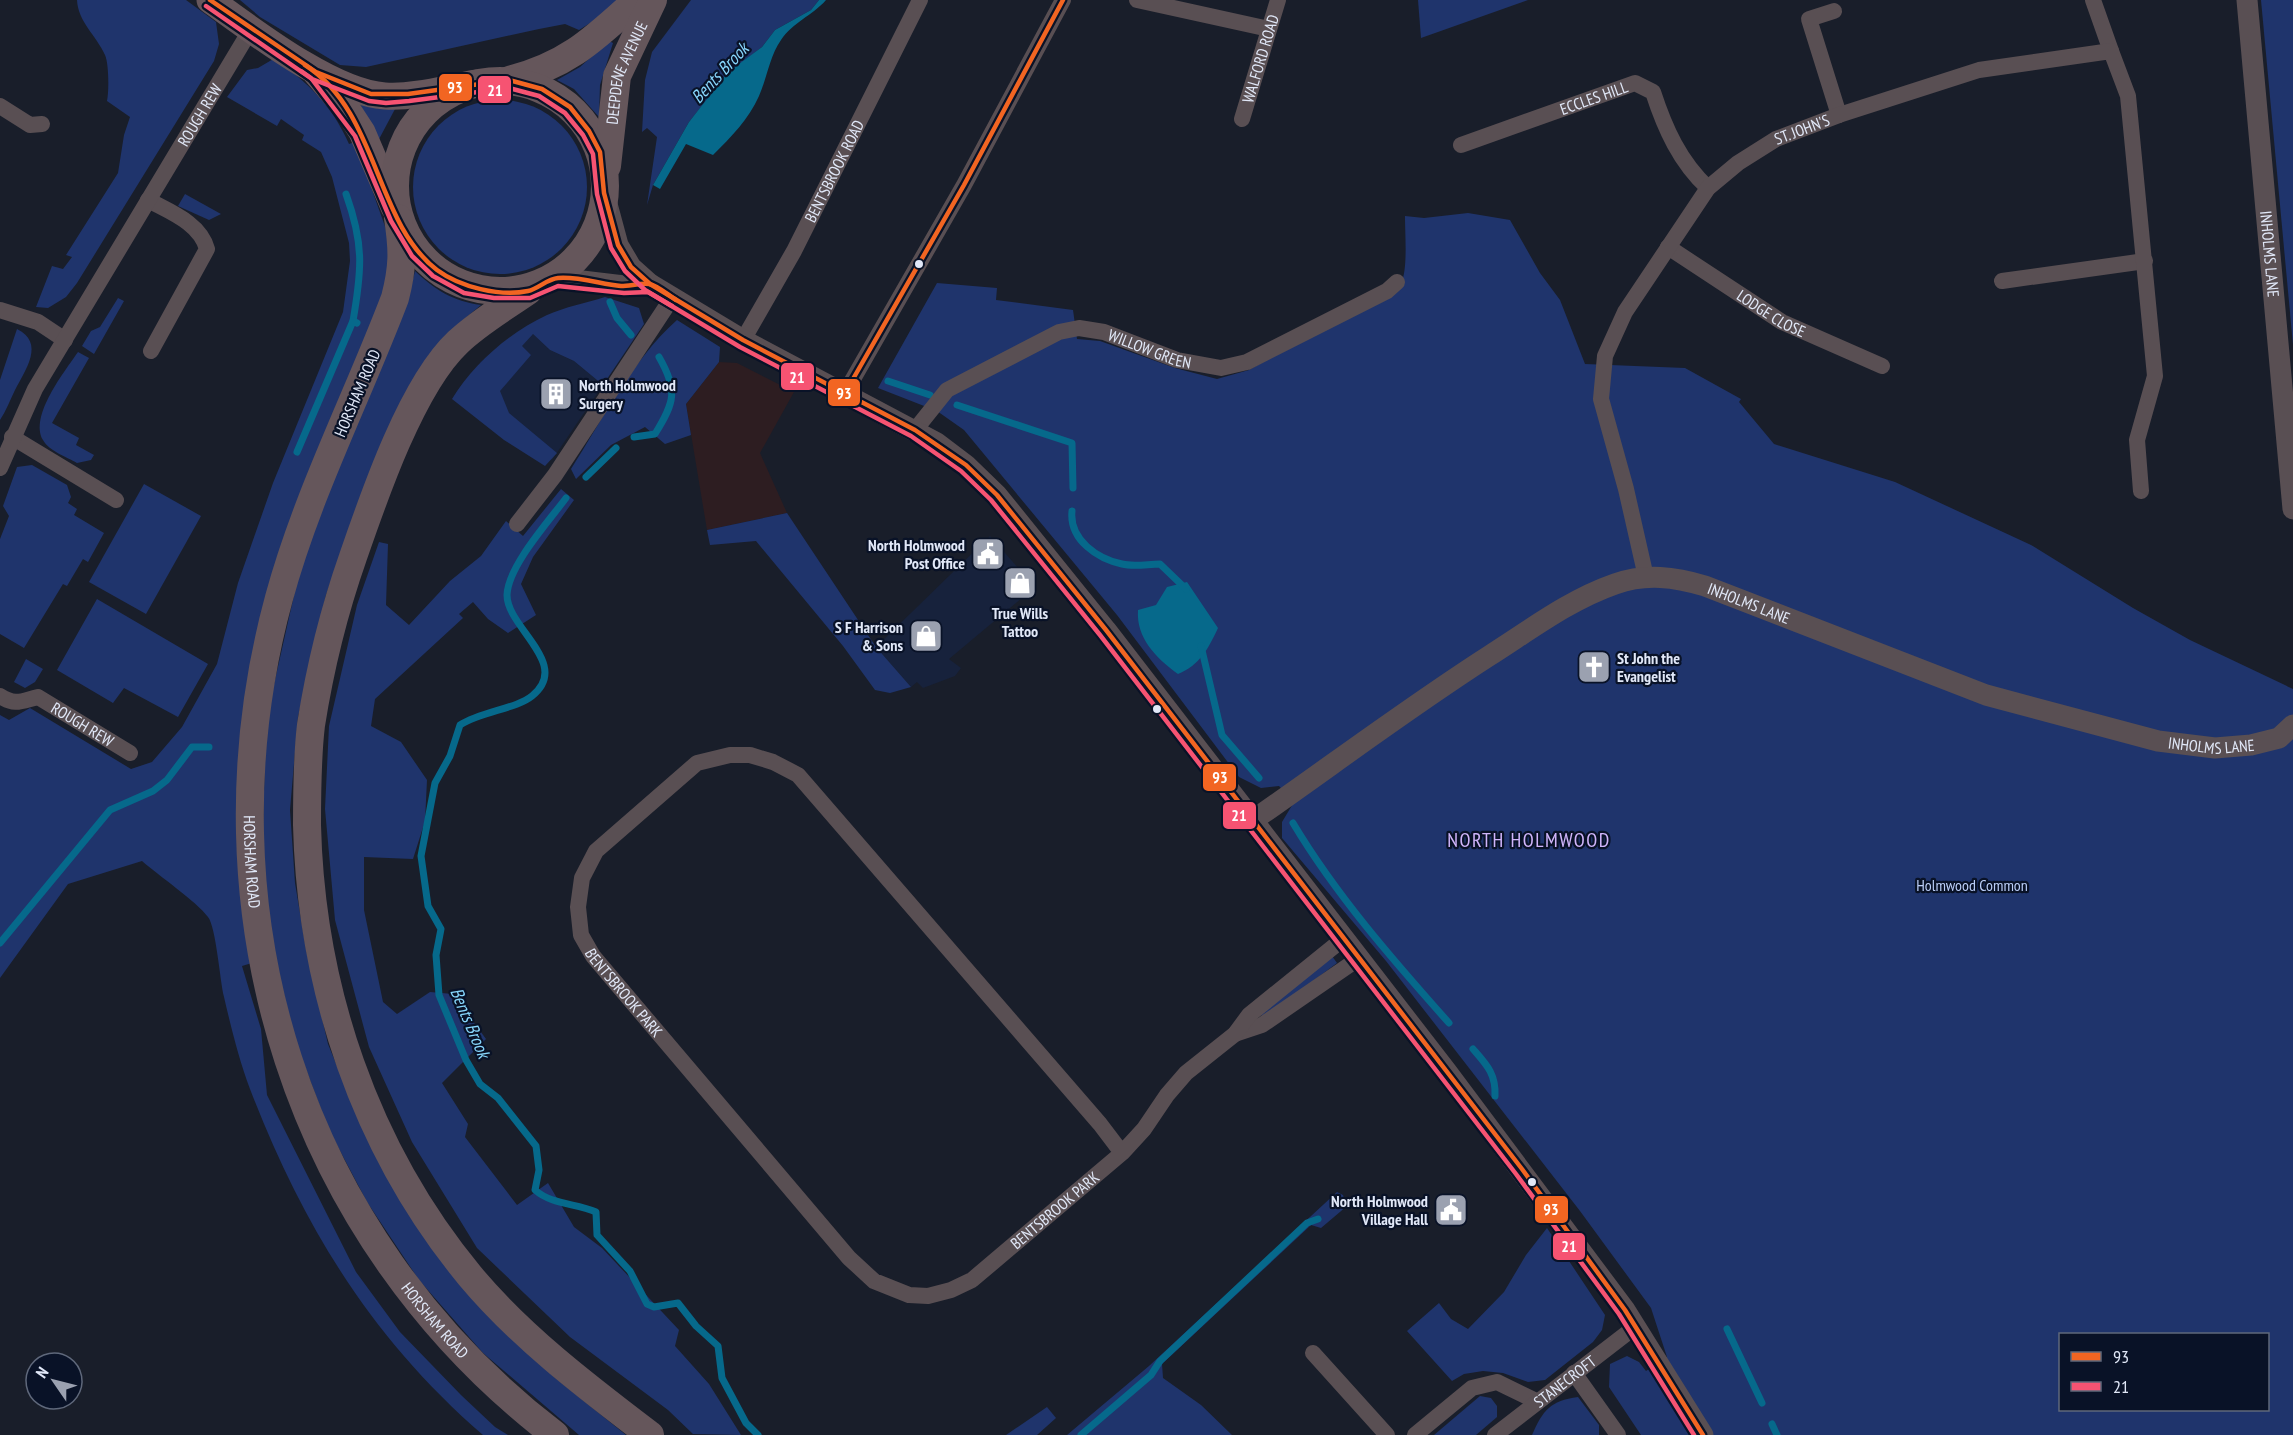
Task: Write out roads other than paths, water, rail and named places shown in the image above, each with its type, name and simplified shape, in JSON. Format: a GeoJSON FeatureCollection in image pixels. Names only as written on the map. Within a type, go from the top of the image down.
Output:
{"type":"FeatureCollection","features":[{"type":"Feature","properties":{"kind":"highway","name":"DEEPDENE AVENUE"},"geometry":{"type":"LineString","coordinates":[[509,80],[542,72],[583,48],[637,0]]}},
{"type":"Feature","properties":{"kind":"highway","name":"DEEPDENE AVENUE"},"geometry":{"type":"LineString","coordinates":[[604,189],[616,76],[653,0]]}},
{"type":"Feature","properties":{"kind":"highway"},"geometry":{"type":"LineString","coordinates":[[528,291],[495,291],[467,286],[437,270],[418,251],[396,212],[394,171],[402,147],[420,118],[441,99],[476,83],[509,80],[542,89],[570,107],[589,131],[600,152],[604,189],[600,222],[590,244],[557,278],[528,291],[458,342],[438,366],[418,398],[370,509],[326,649],[311,727],[307,789],[313,913],[326,981],[341,1041],[371,1114],[401,1175],[435,1229],[470,1276],[505,1314],[596,1394],[650,1435]]}},
{"type":"Feature","properties":{"kind":"highway","name":"HORSHAM ROAD"},"geometry":{"type":"LineString","coordinates":[[396,212],[403,251],[402,268],[395,298],[300,527],[278,599],[263,666],[253,731],[249,794],[254,912],[264,974],[299,1092],[326,1155],[353,1205],[392,1265],[434,1319],[492,1380],[555,1435]]}},
{"type":"Feature","properties":{"kind":"main road"},"geometry":{"type":"LineString","coordinates":[[210,0],[316,72],[371,94],[386,96],[476,83]]}},
{"type":"Feature","properties":{"kind":"main road"},"geometry":{"type":"LineString","coordinates":[[316,72],[362,132],[396,212]]}},
{"type":"Feature","properties":{"kind":"street","name":"BENTSBROOK ROAD"},"geometry":{"type":"LineString","coordinates":[[743,340],[794,251],[920,0]]}},
{"type":"Feature","properties":{"kind":"street"},"geometry":{"type":"LineString","coordinates":[[845,393],[964,185],[1063,0]]}},
{"type":"Feature","properties":{"kind":"street"},"geometry":{"type":"LineString","coordinates":[[1137,0],[1269,29]]}},
{"type":"Feature","properties":{"kind":"street","name":"WALFORD ROAD"},"geometry":{"type":"LineString","coordinates":[[1242,119],[1278,0]]}},
{"type":"Feature","properties":{"kind":"street"},"geometry":{"type":"LineString","coordinates":[[2093,0],[2128,96],[2145,261],[2155,376],[2137,440],[2141,491]]}},
{"type":"Feature","properties":{"kind":"street","name":"INHOLMS LANE"},"geometry":{"type":"LineString","coordinates":[[2247,0],[2293,509]]}},
{"type":"Feature","properties":{"kind":"street"},"geometry":{"type":"LineString","coordinates":[[1834,10],[1809,19],[1839,114]]}},
{"type":"Feature","properties":{"kind":"street","name":"ROUGH REW"},"geometry":{"type":"LineString","coordinates":[[0,468],[35,389],[251,29]]}},
{"type":"Feature","properties":{"kind":"street","name":"ST. JOHN'S"},"geometry":{"type":"LineString","coordinates":[[1646,577],[1626,489],[1601,399],[1605,356],[1625,312],[1708,188],[1738,163],[1776,139],[1839,114],[1979,70],[2111,51]]}},
{"type":"Feature","properties":{"kind":"street","name":"ECCLES HILL"},"geometry":{"type":"LineString","coordinates":[[1461,145],[1635,83],[1653,92],[1664,126],[1689,170],[1708,188]]}},
{"type":"Feature","properties":{"kind":"street"},"geometry":{"type":"LineString","coordinates":[[0,106],[30,124],[42,124]]}},
{"type":"Feature","properties":{"kind":"street"},"geometry":{"type":"LineString","coordinates":[[604,189],[618,245],[631,267],[650,284],[743,340],[915,430],[966,465],[997,495],[1106,630],[1522,1169],[1635,1327],[1703,1435]]}},
{"type":"Feature","properties":{"kind":"street"},"geometry":{"type":"LineString","coordinates":[[148,200],[197,229],[204,238],[207,249],[151,351]]}},
{"type":"Feature","properties":{"kind":"street","name":"LODGE CLOSE"},"geometry":{"type":"LineString","coordinates":[[1668,247],[1782,322],[1882,366]]}},
{"type":"Feature","properties":{"kind":"street"},"geometry":{"type":"LineString","coordinates":[[2002,281],[2145,261]]}},
{"type":"Feature","properties":{"kind":"street"},"geometry":{"type":"LineString","coordinates":[[557,278],[624,286],[650,284]]}},
{"type":"Feature","properties":{"kind":"street","name":"WILLOW GREEN"},"geometry":{"type":"LineString","coordinates":[[915,430],[947,390],[1059,333],[1079,328],[1104,332],[1177,360],[1221,368],[1247,362],[1387,291],[1397,282]]}},
{"type":"Feature","properties":{"kind":"street"},"geometry":{"type":"LineString","coordinates":[[517,524],[555,475],[672,298]]}},
{"type":"Feature","properties":{"kind":"street"},"geometry":{"type":"LineString","coordinates":[[0,310],[38,322],[65,340]]}},
{"type":"Feature","properties":{"kind":"street"},"geometry":{"type":"LineString","coordinates":[[12,437],[116,500]]}},
{"type":"Feature","properties":{"kind":"street","name":"INHOLMS LANE"},"geometry":{"type":"LineString","coordinates":[[1252,821],[1467,670],[1572,603],[1617,583],[1646,577],[1674,577],[1705,586],[1986,695],[2158,741],[2215,748],[2251,745],[2279,738],[2293,725]]}},
{"type":"Feature","properties":{"kind":"street","name":"ROUGH REW"},"geometry":{"type":"LineString","coordinates":[[0,696],[11,703],[22,703],[38,697],[130,753]]}},
{"type":"Feature","properties":{"kind":"street","name":"BENTSBROOK PARK"},"geometry":{"type":"LineString","coordinates":[[1122,1153],[1093,1115],[798,775],[773,762],[750,755],[730,755],[697,763],[596,851],[582,878],[578,907],[581,935],[593,956],[849,1258],[874,1281],[901,1292],[928,1296],[951,1290],[972,1280],[1043,1223],[1122,1153],[1144,1130],[1167,1095],[1186,1073],[1235,1034],[1249,1015],[1343,939]]}},
{"type":"Feature","properties":{"kind":"street","name":"BENTSBROOK PARK"},"geometry":{"type":"LineString","coordinates":[[1235,1034],[1262,1025],[1358,959]]}},
{"type":"Feature","properties":{"kind":"street","name":"STANECROFT"},"geometry":{"type":"LineString","coordinates":[[1495,1435],[1536,1401],[1635,1327]]}},
{"type":"Feature","properties":{"kind":"street"},"geometry":{"type":"LineString","coordinates":[[1313,1353],[1387,1435]]}},
{"type":"Feature","properties":{"kind":"street"},"geometry":{"type":"LineString","coordinates":[[1574,1373],[1618,1435]]}},
{"type":"Feature","properties":{"kind":"street"},"geometry":{"type":"LineString","coordinates":[[1414,1435],[1472,1388],[1497,1382],[1536,1401]]}},
{"type":"Feature","properties":{"kind":"waterway"},"geometry":{"type":"LineString","coordinates":[[346,194],[356,228],[360,257],[353,321]]}},
{"type":"Feature","properties":{"kind":"waterway","name":"Bents Brook"},"geometry":{"type":"LineString","coordinates":[[610,302],[617,318],[631,335]]}},
{"type":"Feature","properties":{"kind":"waterway"},"geometry":{"type":"LineString","coordinates":[[297,452],[353,321],[357,323]]}},
{"type":"Feature","properties":{"kind":"waterway","name":"Bents Brook"},"geometry":{"type":"LineString","coordinates":[[634,437],[655,434],[670,404],[672,396],[669,378],[659,357]]}},
{"type":"Feature","properties":{"kind":"waterway"},"geometry":{"type":"LineString","coordinates":[[888,381],[930,395]]}},
{"type":"Feature","properties":{"kind":"waterway"},"geometry":{"type":"LineString","coordinates":[[957,405],[1072,443],[1073,488]]}},
{"type":"Feature","properties":{"kind":"waterway","name":"Bents Brook"},"geometry":{"type":"LineString","coordinates":[[586,477],[616,448]]}},
{"type":"Feature","properties":{"kind":"waterway","name":"Bents Brook"},"geometry":{"type":"LineString","coordinates":[[566,498],[540,531],[514,571],[507,595],[510,608],[542,659],[545,671],[542,684],[532,696],[525,700],[478,716],[460,725],[450,756],[435,783],[421,856],[428,906],[441,929],[436,955],[439,995],[466,1060],[480,1084],[498,1098],[536,1146],[539,1170],[535,1190],[556,1201],[596,1212],[597,1235],[630,1271],[647,1304],[654,1307],[678,1303],[696,1326],[718,1346],[722,1378],[746,1423],[758,1435]]}},
{"type":"Feature","properties":{"kind":"waterway"},"geometry":{"type":"LineString","coordinates":[[1072,511],[1075,531],[1095,553],[1127,565],[1160,564],[1186,589]]}},
{"type":"Feature","properties":{"kind":"waterway"},"geometry":{"type":"LineString","coordinates":[[1201,646],[1222,735],[1259,778]]}},
{"type":"Feature","properties":{"kind":"waterway"},"geometry":{"type":"LineString","coordinates":[[0,943],[110,810],[153,791],[167,780],[192,747],[209,747]]}},
{"type":"Feature","properties":{"kind":"waterway"},"geometry":{"type":"LineString","coordinates":[[1293,823],[1346,901],[1449,1023]]}},
{"type":"Feature","properties":{"kind":"waterway"},"geometry":{"type":"LineString","coordinates":[[1473,1049],[1492,1076],[1495,1096]]}},
{"type":"Feature","properties":{"kind":"waterway"},"geometry":{"type":"LineString","coordinates":[[1081,1435],[1151,1375],[1160,1361],[1307,1223],[1318,1219]]}},
{"type":"Feature","properties":{"kind":"waterway"},"geometry":{"type":"LineString","coordinates":[[1727,1329],[1762,1403]]}},
{"type":"Feature","properties":{"kind":"waterway"},"geometry":{"type":"LineString","coordinates":[[1772,1424],[1777,1435]]}},
{"type":"Feature","properties":{"kind":"place","name":"North Holmwood Surgery"},"geometry":{"type":"Point","coordinates":[556,394]}},
{"type":"Feature","properties":{"kind":"place","name":"North Holmwood Post Office"},"geometry":{"type":"Point","coordinates":[988,554]}},
{"type":"Feature","properties":{"kind":"place","name":"True Wills Tattoo"},"geometry":{"type":"Point","coordinates":[1020,583]}},
{"type":"Feature","properties":{"kind":"place","name":"S F Harrison & Sons"},"geometry":{"type":"Point","coordinates":[926,636]}},
{"type":"Feature","properties":{"kind":"place","name":"St John the Evangelist"},"geometry":{"type":"Point","coordinates":[1594,667]}},
{"type":"Feature","properties":{"kind":"place","name":"North Holmwood Village Hall"},"geometry":{"type":"Point","coordinates":[1451,1210]}},
{"type":"Feature","properties":{"kind":"district","name":"NORTH HOLMWOOD"},"geometry":{"type":"Point","coordinates":[1529,840]}},
{"type":"Feature","properties":{"kind":"park label","name":"Holmwood Common"},"geometry":{"type":"Point","coordinates":[1972,885]}}]}
